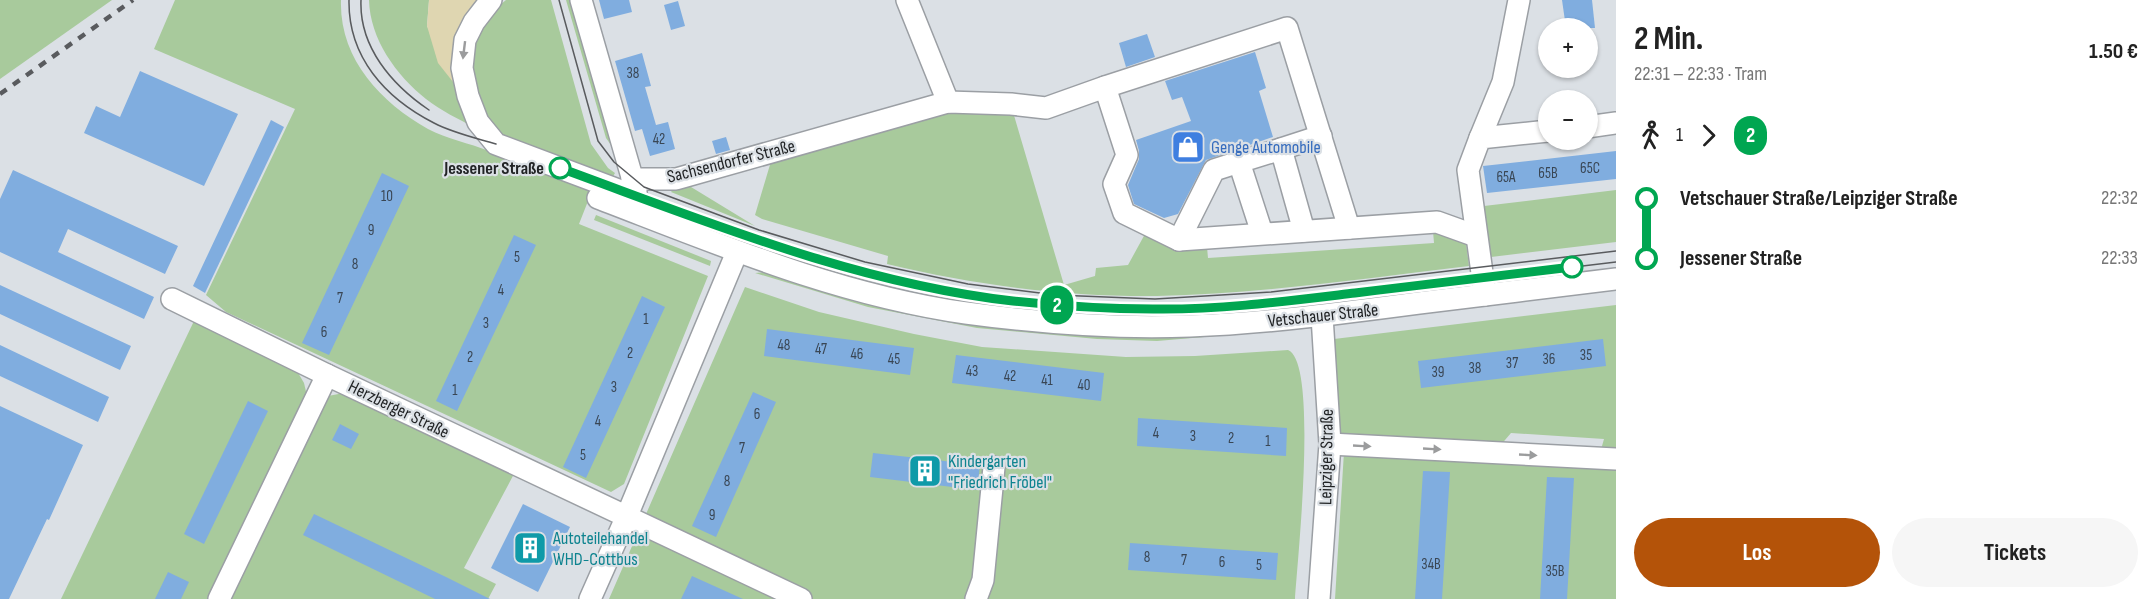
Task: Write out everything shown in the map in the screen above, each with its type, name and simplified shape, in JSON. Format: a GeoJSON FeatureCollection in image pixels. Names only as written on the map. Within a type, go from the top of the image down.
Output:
{"type":"FeatureCollection","features":[{"type":"Feature","properties":{"kind":"street"},"geometry":{"type":"LineString","coordinates":[[491,0],[474,22],[465,40],[462,69],[468,96],[478,122],[496,144],[635,196]]}},
{"type":"Feature","properties":{"kind":"street"},"geometry":{"type":"LineString","coordinates":[[581,0],[635,196]]}},
{"type":"Feature","properties":{"kind":"street"},"geometry":{"type":"LineString","coordinates":[[908,0],[948,102]]}},
{"type":"Feature","properties":{"kind":"street"},"geometry":{"type":"LineString","coordinates":[[1485,295],[1468,170],[1503,82],[1519,0]]}},
{"type":"Feature","properties":{"kind":"street","name":"Sachsendorfer Straße"},"geometry":{"type":"LineString","coordinates":[[635,196],[676,171],[948,102],[1011,104],[1046,108],[1287,28],[1321,136]]}},
{"type":"Feature","properties":{"kind":"street"},"geometry":{"type":"LineString","coordinates":[[1105,87],[1127,155],[1114,184],[1124,213],[1179,240],[1437,222],[1476,236]]}},
{"type":"Feature","properties":{"kind":"street"},"geometry":{"type":"LineString","coordinates":[[1598,125],[1616,123]]}},
{"type":"Feature","properties":{"kind":"street"},"geometry":{"type":"LineString","coordinates":[[1480,138],[1538,132]]}},
{"type":"Feature","properties":{"kind":"street"},"geometry":{"type":"LineString","coordinates":[[1179,240],[1214,170],[1321,136],[1349,228]]}},
{"type":"Feature","properties":{"kind":"street"},"geometry":{"type":"LineString","coordinates":[[1281,149],[1304,231]]}},
{"type":"Feature","properties":{"kind":"street"},"geometry":{"type":"LineString","coordinates":[[1239,162],[1262,233]]}},
{"type":"Feature","properties":{"kind":"street","name":"Vetschauer Straße"},"geometry":{"type":"LineString","coordinates":[[598,198],[635,196],[738,252],[868,293],[964,313],[1015,319],[1100,325],[1189,326],[1322,316],[1616,279]]}},
{"type":"Feature","properties":{"kind":"street"},"geometry":{"type":"LineString","coordinates":[[590,599],[738,252]]}},
{"type":"Feature","properties":{"kind":"street","name":"Herzberger Straße"},"geometry":{"type":"LineString","coordinates":[[172,299],[470,436],[626,518]]}},
{"type":"Feature","properties":{"kind":"street","name":"Leipziger Straße"},"geometry":{"type":"LineString","coordinates":[[1319,599],[1330,444],[1322,316]]}},
{"type":"Feature","properties":{"kind":"street"},"geometry":{"type":"LineString","coordinates":[[219,599],[336,375]]}},
{"type":"Feature","properties":{"kind":"street"},"geometry":{"type":"LineString","coordinates":[[1330,444],[1616,459]]}},
{"type":"Feature","properties":{"kind":"street"},"geometry":{"type":"LineString","coordinates":[[976,599],[983,580],[994,467]]}},
{"type":"Feature","properties":{"kind":"street"},"geometry":{"type":"LineString","coordinates":[[626,518],[801,599]]}},
{"type":"Feature","properties":{"kind":"green space"},"geometry":{"type":"Polygon","coordinates":[[[0,0],[112,0],[0,79],[0,0]]]}},
{"type":"Feature","properties":{"kind":"green space"},"geometry":{"type":"Polygon","coordinates":[[[175,0],[341,0],[342,21],[355,59],[379,92],[394,106],[410,118],[443,136],[587,188],[590,196],[579,224],[708,276],[624,484],[611,492],[226,312],[206,295],[295,109],[154,49],[175,0]]]}},
{"type":"Feature","properties":{"kind":"green space"},"geometry":{"type":"Polygon","coordinates":[[[369,0],[429,0],[427,26],[475,128],[426,99],[395,67],[374,29],[369,0]]]}},
{"type":"Feature","properties":{"kind":"green space"},"geometry":{"type":"Polygon","coordinates":[[[506,0],[551,0],[591,144],[608,168],[615,173],[611,180],[505,140],[488,122],[470,70],[474,40],[489,14],[506,0]]]}},
{"type":"Feature","properties":{"kind":"green space"},"geometry":{"type":"Polygon","coordinates":[[[566,0],[574,0],[618,155],[606,138],[566,0]]]}},
{"type":"Feature","properties":{"kind":"green space"},"geometry":{"type":"Polygon","coordinates":[[[943,109],[1013,112],[1064,285],[1095,276],[1096,268],[1128,265],[1145,234],[1207,247],[1208,258],[1434,243],[1433,231],[1466,243],[1469,266],[1314,285],[1196,295],[1123,296],[1055,292],[987,284],[887,264],[888,256],[755,215],[772,158],[943,109]]]}},
{"type":"Feature","properties":{"kind":"green space"},"geometry":{"type":"Polygon","coordinates":[[[683,185],[691,187],[755,226],[671,192],[675,187],[683,185]]]}},
{"type":"Feature","properties":{"kind":"green space"},"geometry":{"type":"Polygon","coordinates":[[[1616,190],[1616,242],[1491,257],[1484,206],[1616,190]]]}},
{"type":"Feature","properties":{"kind":"green space"},"geometry":{"type":"Polygon","coordinates":[[[596,215],[711,261],[710,266],[594,220],[596,215]]]}},
{"type":"Feature","properties":{"kind":"green space"},"geometry":{"type":"Polygon","coordinates":[[[767,272],[868,303],[1299,329],[1157,341],[1097,339],[977,328],[868,307],[755,273],[767,272]]]}},
{"type":"Feature","properties":{"kind":"green space"},"geometry":{"type":"Polygon","coordinates":[[[745,287],[819,312],[982,347],[1126,357],[1195,356],[1288,350],[1297,363],[1302,389],[1304,425],[1302,508],[1295,599],[609,599],[745,287]]]}},
{"type":"Feature","properties":{"kind":"green space"},"geometry":{"type":"Polygon","coordinates":[[[1616,305],[1616,454],[1600,453],[1604,439],[1511,433],[1499,447],[1351,440],[1337,432],[1334,339],[1616,305]]]}},
{"type":"Feature","properties":{"kind":"green space"},"geometry":{"type":"Polygon","coordinates":[[[194,321],[297,371],[304,383],[308,400],[211,599],[61,599],[194,321]]]}},
{"type":"Feature","properties":{"kind":"green space"},"geometry":{"type":"Polygon","coordinates":[[[344,393],[515,472],[464,568],[496,584],[488,599],[231,599],[328,396],[344,393]]]}},
{"type":"Feature","properties":{"kind":"green space"},"geometry":{"type":"Polygon","coordinates":[[[1344,452],[1616,468],[1616,599],[1335,599],[1344,452]]]}},
{"type":"Feature","properties":{"kind":"sand"},"geometry":{"type":"Polygon","coordinates":[[[429,0],[482,0],[457,87],[438,63],[427,26],[429,0]]]}},
{"type":"Feature","properties":{"kind":"building"},"geometry":{"type":"Polygon","coordinates":[[[599,0],[629,0],[632,12],[604,19],[599,0]]]}},
{"type":"Feature","properties":{"kind":"building"},"geometry":{"type":"Polygon","coordinates":[[[1562,0],[1592,0],[1594,18],[1565,18],[1562,0]]]}},
{"type":"Feature","properties":{"kind":"building"},"geometry":{"type":"Polygon","coordinates":[[[678,1],[685,26],[671,30],[664,5],[678,1]]]}},
{"type":"Feature","properties":{"kind":"building"},"geometry":{"type":"Polygon","coordinates":[[[1147,34],[1155,57],[1126,67],[1119,43],[1147,34]]]}},
{"type":"Feature","properties":{"kind":"building"},"geometry":{"type":"Polygon","coordinates":[[[1255,52],[1266,88],[1259,91],[1273,137],[1206,160],[1178,214],[1164,218],[1134,204],[1128,185],[1139,159],[1136,140],[1191,121],[1182,97],[1172,100],[1165,81],[1255,52]]]}},
{"type":"Feature","properties":{"kind":"building"},"geometry":{"type":"Polygon","coordinates":[[[642,53],[651,86],[645,87],[656,125],[668,122],[675,149],[650,156],[642,129],[635,131],[615,61],[642,53]]]}},
{"type":"Feature","properties":{"kind":"building"},"geometry":{"type":"Polygon","coordinates":[[[140,71],[238,114],[204,186],[84,133],[96,106],[120,117],[140,71]]]}},
{"type":"Feature","properties":{"kind":"building"},"geometry":{"type":"Polygon","coordinates":[[[271,120],[284,127],[205,293],[193,286],[271,120]]]}},
{"type":"Feature","properties":{"kind":"building"},"geometry":{"type":"Polygon","coordinates":[[[726,137],[730,150],[716,154],[712,141],[726,137]]]}},
{"type":"Feature","properties":{"kind":"building"},"geometry":{"type":"Polygon","coordinates":[[[1616,151],[1616,179],[1487,193],[1483,166],[1616,151]]]}},
{"type":"Feature","properties":{"kind":"building"},"geometry":{"type":"Polygon","coordinates":[[[13,170],[178,246],[165,274],[68,229],[58,252],[154,297],[144,319],[0,252],[0,199],[13,170]]]}},
{"type":"Feature","properties":{"kind":"building"},"geometry":{"type":"Polygon","coordinates":[[[382,173],[409,186],[329,355],[302,343],[382,173]]]}},
{"type":"Feature","properties":{"kind":"building"},"geometry":{"type":"Polygon","coordinates":[[[514,235],[536,245],[457,411],[436,401],[514,235]]]}},
{"type":"Feature","properties":{"kind":"building"},"geometry":{"type":"Polygon","coordinates":[[[0,285],[131,346],[120,370],[0,314],[0,285]]]}},
{"type":"Feature","properties":{"kind":"building"},"geometry":{"type":"Polygon","coordinates":[[[642,296],[665,307],[586,478],[563,467],[642,296]]]}},
{"type":"Feature","properties":{"kind":"building"},"geometry":{"type":"Polygon","coordinates":[[[767,329],[914,348],[910,375],[764,356],[767,329]]]}},
{"type":"Feature","properties":{"kind":"building"},"geometry":{"type":"Polygon","coordinates":[[[1603,339],[1606,366],[1421,388],[1418,361],[1603,339]]]}},
{"type":"Feature","properties":{"kind":"building"},"geometry":{"type":"Polygon","coordinates":[[[0,345],[109,397],[98,422],[0,376],[0,345]]]}},
{"type":"Feature","properties":{"kind":"building"},"geometry":{"type":"Polygon","coordinates":[[[956,355],[1104,373],[1101,401],[952,383],[956,355]]]}},
{"type":"Feature","properties":{"kind":"building"},"geometry":{"type":"Polygon","coordinates":[[[753,392],[776,402],[716,537],[692,526],[753,392]]]}},
{"type":"Feature","properties":{"kind":"building"},"geometry":{"type":"Polygon","coordinates":[[[248,401],[268,411],[204,544],[184,534],[248,401]]]}},
{"type":"Feature","properties":{"kind":"building"},"geometry":{"type":"Polygon","coordinates":[[[0,406],[83,445],[49,520],[47,519],[9,599],[0,599],[0,406]]]}},
{"type":"Feature","properties":{"kind":"building"},"geometry":{"type":"Polygon","coordinates":[[[1138,418],[1287,428],[1286,456],[1137,446],[1138,418]]]}},
{"type":"Feature","properties":{"kind":"building"},"geometry":{"type":"Polygon","coordinates":[[[340,424],[359,434],[351,449],[332,440],[340,424]]]}},
{"type":"Feature","properties":{"kind":"building","name":"Kindergarten \"Friedrich Fröbel\""},"geometry":{"type":"Polygon","coordinates":[[[873,453],[980,465],[977,490],[870,477],[873,453]]]}},
{"type":"Feature","properties":{"kind":"building"},"geometry":{"type":"Polygon","coordinates":[[[1423,471],[1450,472],[1442,599],[1415,599],[1423,471]]]}},
{"type":"Feature","properties":{"kind":"building"},"geometry":{"type":"Polygon","coordinates":[[[1547,477],[1574,478],[1567,599],[1540,599],[1547,477]]]}},
{"type":"Feature","properties":{"kind":"building","name":"Autoteilehandel WHD-Cottbus"},"geometry":{"type":"Polygon","coordinates":[[[523,504],[570,527],[538,592],[491,568],[523,504]]]}},
{"type":"Feature","properties":{"kind":"building"},"geometry":{"type":"Polygon","coordinates":[[[314,514],[490,599],[435,599],[303,535],[314,514]]]}},
{"type":"Feature","properties":{"kind":"building"},"geometry":{"type":"Polygon","coordinates":[[[1130,543],[1278,553],[1276,580],[1128,570],[1130,543]]]}},
{"type":"Feature","properties":{"kind":"building"},"geometry":{"type":"Polygon","coordinates":[[[168,572],[189,582],[181,599],[155,599],[168,572]]]}},
{"type":"Feature","properties":{"kind":"building"},"geometry":{"type":"Polygon","coordinates":[[[692,576],[743,599],[681,599],[692,576]]]}},
{"type":"Feature","properties":{"kind":"tram line"},"geometry":{"type":"LineString","coordinates":[[349,0],[350,21],[355,40],[373,74],[385,88],[416,113],[434,123],[496,144]]}},
{"type":"Feature","properties":{"kind":"tram line"},"geometry":{"type":"LineString","coordinates":[[361,0],[366,34],[380,63],[402,89],[429,110]]}},
{"type":"Feature","properties":{"kind":"tram line"},"geometry":{"type":"LineString","coordinates":[[559,0],[598,141],[614,162],[644,187],[759,230],[865,262],[968,284],[1056,295],[1155,299],[1271,292],[1616,251]]}},
{"type":"Feature","properties":{"kind":"tram line","name":"2"},"geometry":{"type":"LineString","coordinates":[[560,168],[732,231],[863,273],[920,286],[1013,301],[1099,308],[1213,307],[1270,303],[1572,267]]}},
{"type":"Feature","properties":{"kind":"tram line"},"geometry":{"type":"LineString","coordinates":[[637,197],[732,231],[863,273],[1013,301],[1099,308],[1154,309],[1270,303],[1616,262]]}},
{"type":"Feature","properties":{"kind":"railway"},"geometry":{"type":"LineString","coordinates":[[0,94],[133,0]]}},
{"type":"Feature","properties":{"kind":"place","name":"Genge Automobile"},"geometry":{"type":"Point","coordinates":[1188,147]}},
{"type":"Feature","properties":{"kind":"place","name":"Jessener Straße"},"geometry":{"type":"Point","coordinates":[560,168]}},
{"type":"Feature","properties":{"kind":"place","name":"Kindergarten \"Friedrich Fröbel\""},"geometry":{"type":"Point","coordinates":[925,471]}},
{"type":"Feature","properties":{"kind":"place","name":"Autoteilehandel WHD-Cottbus"},"geometry":{"type":"Point","coordinates":[530,548]}}]}
